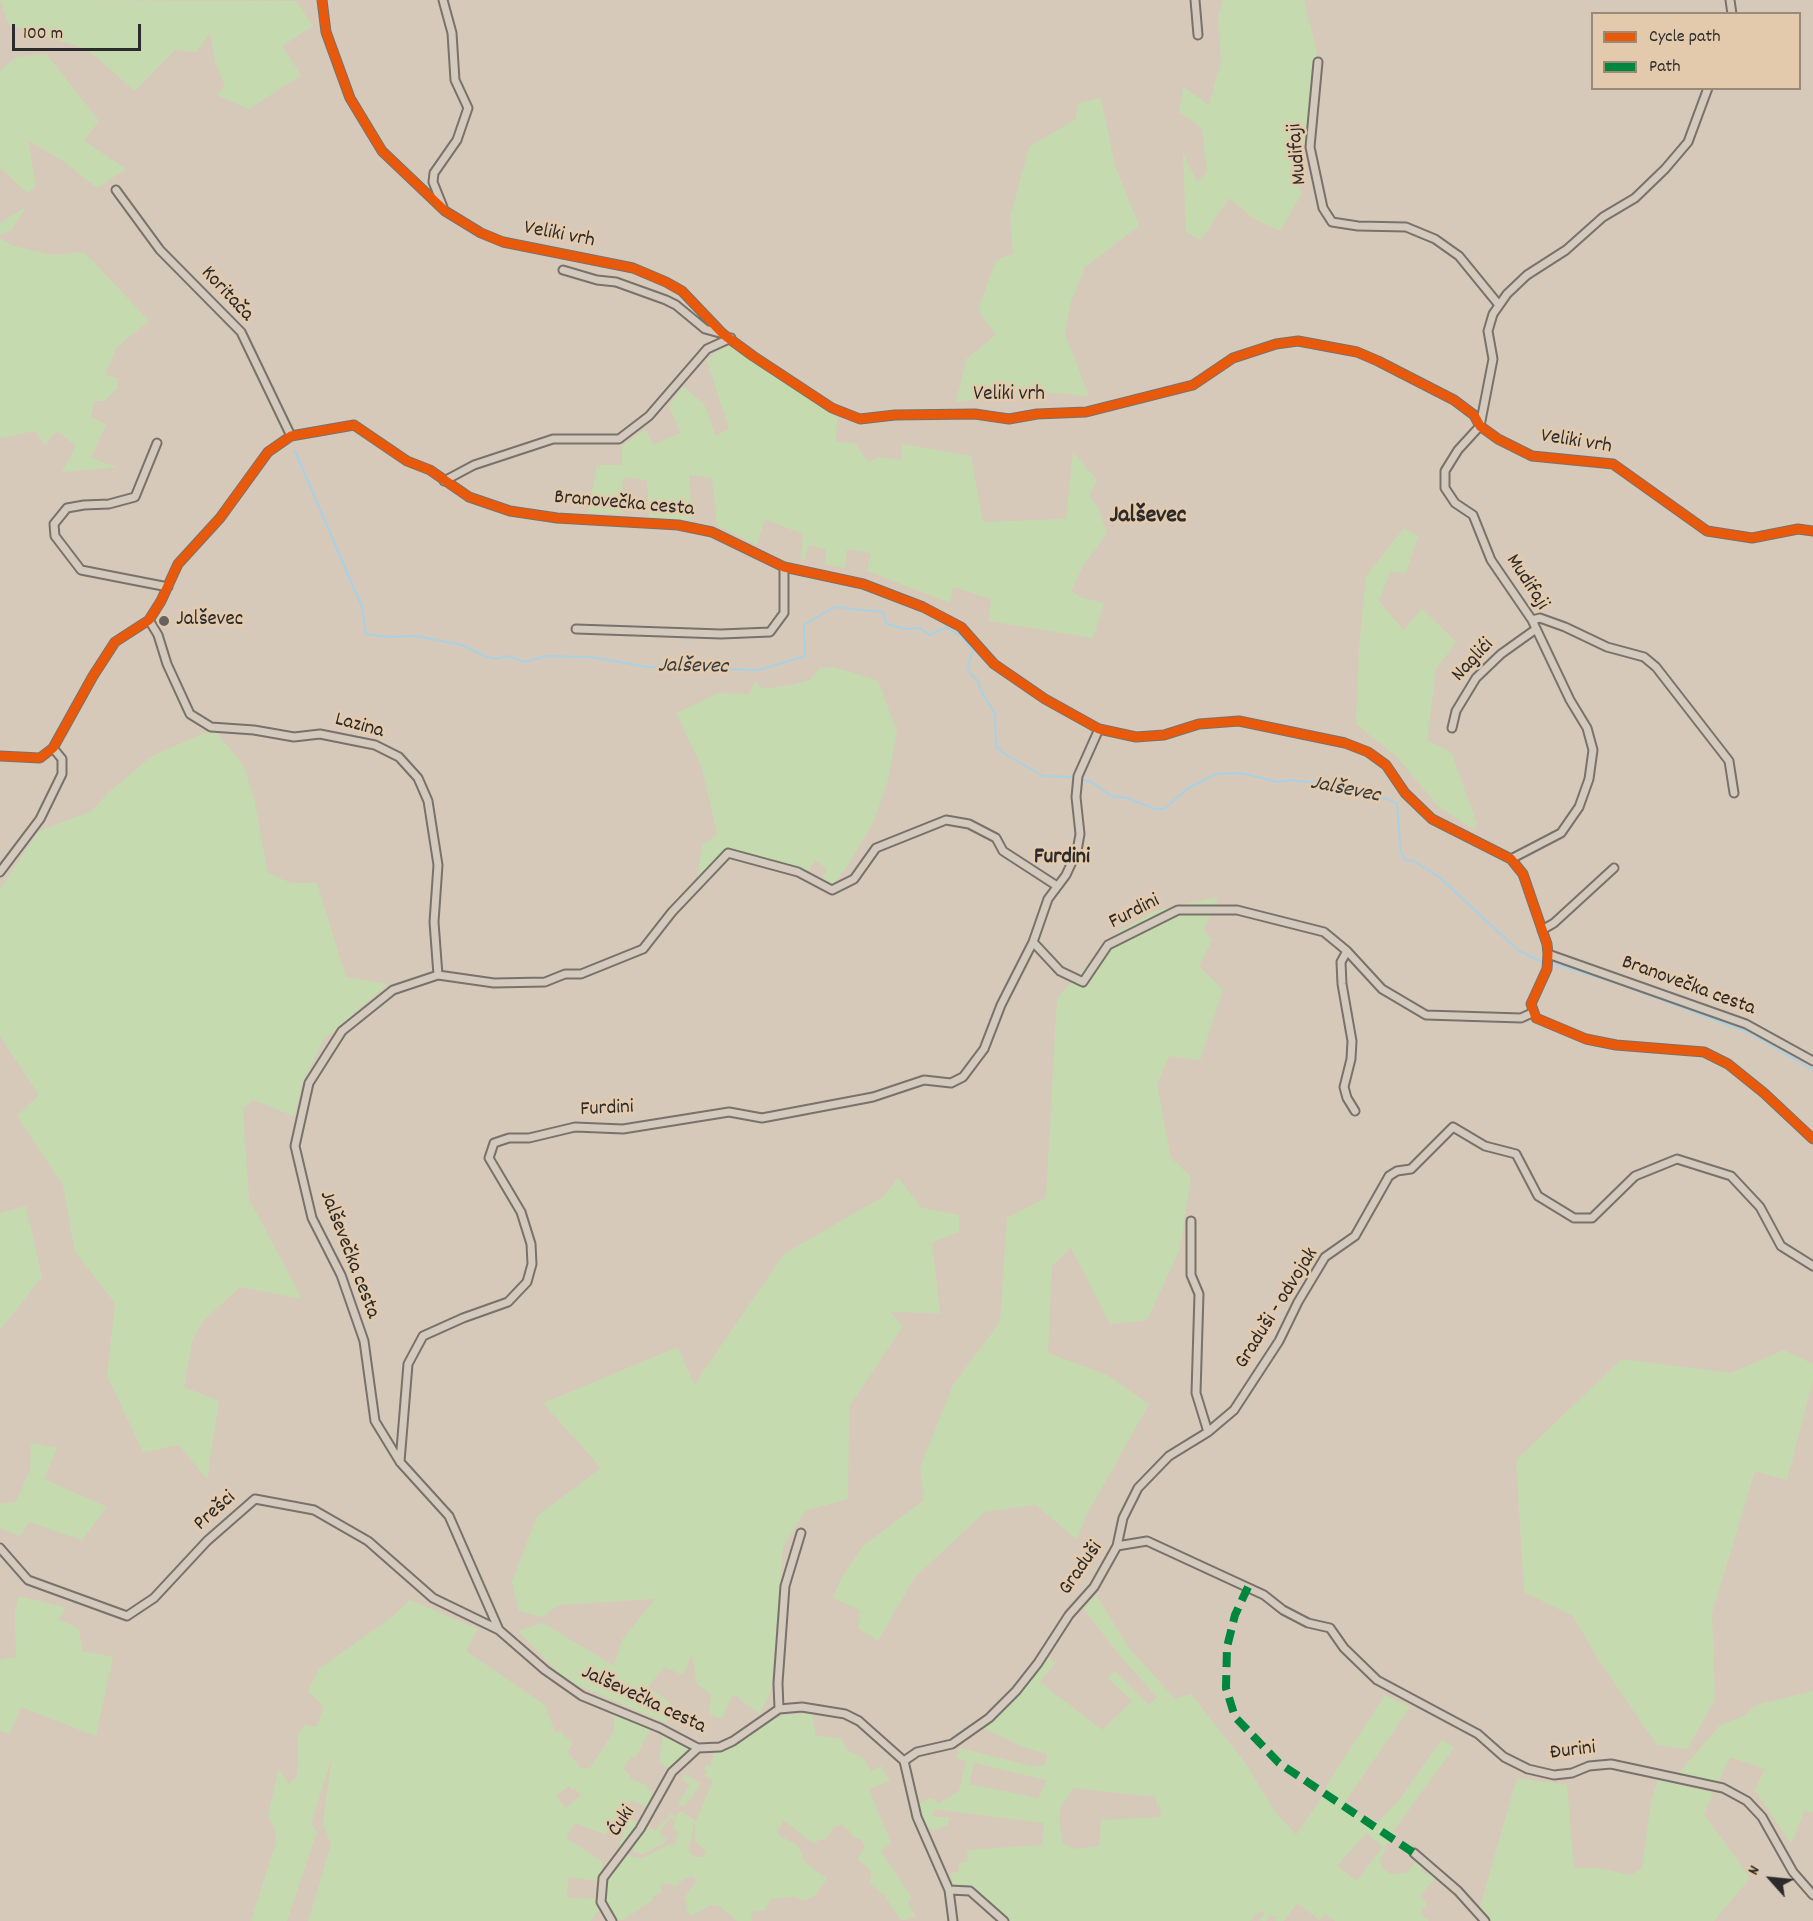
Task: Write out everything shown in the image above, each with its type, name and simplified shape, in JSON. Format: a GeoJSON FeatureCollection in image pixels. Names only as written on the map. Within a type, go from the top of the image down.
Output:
{"type":"FeatureCollection","features":[{"type":"Feature","properties":{"kind":"street","name":"Veliki vrh"},"geometry":{"type":"LineString","coordinates":[[322,0],[326,32],[353,104],[382,151],[445,211],[481,233],[503,242],[633,268],[650,274],[682,291],[723,334]]}},
{"type":"Feature","properties":{"kind":"street"},"geometry":{"type":"LineString","coordinates":[[443,0],[452,33],[455,80],[468,108],[457,140],[434,173],[435,189],[445,211]]}},
{"type":"Feature","properties":{"kind":"street"},"geometry":{"type":"LineString","coordinates":[[1195,0],[1198,35]]}},
{"type":"Feature","properties":{"kind":"street","name":"Mudifaji"},"geometry":{"type":"LineString","coordinates":[[1318,62],[1310,147],[1323,208],[1332,222],[1358,226],[1406,227],[1435,238],[1459,256],[1499,305]]}},
{"type":"Feature","properties":{"kind":"street"},"geometry":{"type":"LineString","coordinates":[[1480,426],[1493,359],[1488,331],[1499,305],[1527,275],[1566,250],[1603,217],[1635,198],[1665,169],[1688,142],[1707,90]]}},
{"type":"Feature","properties":{"kind":"street","name":"Koritača"},"geometry":{"type":"LineString","coordinates":[[116,190],[160,250],[242,332],[291,436]]}},
{"type":"Feature","properties":{"kind":"street","name":"Veliki vrh"},"geometry":{"type":"LineString","coordinates":[[563,270],[616,282],[676,305],[705,329],[731,338],[832,408],[860,419],[895,415],[946,414],[1009,419],[1037,414],[1086,412],[1193,385],[1233,358],[1276,344],[1298,341],[1357,352],[1378,361],[1454,400],[1474,415],[1480,426],[1498,440],[1532,456],[1613,464],[1707,531],[1752,538],[1798,529],[1813,531]]}},
{"type":"Feature","properties":{"kind":"street"},"geometry":{"type":"LineString","coordinates":[[444,481],[474,465],[553,439],[592,441],[619,439],[648,416],[707,349],[731,338]]}},
{"type":"Feature","properties":{"kind":"street","name":"Branovečka cesta"},"geometry":{"type":"LineString","coordinates":[[53,748],[93,676],[115,642],[149,620],[178,564],[234,500],[252,471],[268,452],[291,436],[354,425],[407,461],[430,470],[469,497],[510,511],[557,518],[678,525],[712,532],[784,567],[863,584],[951,619],[994,664],[1045,699],[1099,729],[1136,737],[1164,735],[1199,724],[1239,721],[1344,743],[1368,752],[1386,765],[1405,793],[1432,819],[1511,859]]}},
{"type":"Feature","properties":{"kind":"street","name":"Mudifaji"},"geometry":{"type":"LineString","coordinates":[[1480,426],[1458,450],[1445,471],[1445,488],[1455,503],[1473,515],[1491,560],[1532,620],[1570,700],[1587,728],[1593,750],[1589,779],[1579,807],[1561,833],[1511,859]]}},
{"type":"Feature","properties":{"kind":"street"},"geometry":{"type":"LineString","coordinates":[[157,443],[135,497],[109,504],[67,508],[54,524],[55,536],[81,570],[168,587]]}},
{"type":"Feature","properties":{"kind":"street"},"geometry":{"type":"LineString","coordinates":[[576,628],[721,634],[770,632],[784,613],[784,567]]}},
{"type":"Feature","properties":{"kind":"street"},"geometry":{"type":"LineString","coordinates":[[1532,620],[1540,618],[1566,627],[1607,646],[1644,657],[1656,667],[1729,761],[1734,794]]}},
{"type":"Feature","properties":{"kind":"street","name":"Lazina"},"geometry":{"type":"LineString","coordinates":[[149,620],[158,635],[167,664],[190,714],[211,727],[254,730],[294,737],[320,734],[375,745],[399,757],[418,778],[428,801],[438,865],[434,922],[438,975]]}},
{"type":"Feature","properties":{"kind":"street","name":"Naglići"},"geometry":{"type":"LineString","coordinates":[[1452,728],[1465,693],[1476,678],[1501,654],[1536,628]]}},
{"type":"Feature","properties":{"kind":"street","name":"Furdini"},"geometry":{"type":"LineString","coordinates":[[400,1462],[408,1364],[423,1336],[463,1318],[508,1302],[527,1282],[532,1264],[531,1245],[521,1212],[489,1158],[494,1143],[509,1138],[529,1138],[575,1127],[623,1129],[729,1112],[762,1118],[873,1097],[924,1080],[951,1083],[963,1077],[984,1049],[1001,1005],[1034,942],[1048,899],[1066,875],[1077,851],[1080,834],[1076,797],[1078,776],[1099,729]]}},
{"type":"Feature","properties":{"kind":"street"},"geometry":{"type":"LineString","coordinates":[[0,756],[40,758],[53,748],[62,759],[62,774],[40,819],[0,872]]}},
{"type":"Feature","properties":{"kind":"street","name":"Jalševečka cesta"},"geometry":{"type":"LineString","coordinates":[[779,1709],[733,1741],[720,1747],[698,1748],[660,1728],[582,1696],[545,1670],[499,1630],[449,1516],[400,1462],[375,1421],[364,1341],[341,1275],[312,1218],[295,1146],[309,1083],[342,1031],[393,990],[438,975],[494,983],[545,982],[565,974],[581,974],[644,949],[672,912],[728,853],[798,872],[832,890],[854,879],[876,848],[946,820],[969,824],[996,838],[1003,851],[1057,886]]}},
{"type":"Feature","properties":{"kind":"street"},"geometry":{"type":"LineString","coordinates":[[1511,859],[1523,874],[1542,930],[1548,956],[1547,969],[1531,1004],[1536,1018],[1586,1039],[1616,1045],[1704,1052],[1728,1064],[1764,1093],[1813,1139]]}},
{"type":"Feature","properties":{"kind":"street"},"geometry":{"type":"LineString","coordinates":[[1542,930],[1554,923],[1614,868]]}},
{"type":"Feature","properties":{"kind":"street","name":"Furdini"},"geometry":{"type":"LineString","coordinates":[[1034,942],[1060,971],[1083,982],[1108,945],[1178,910],[1237,910],[1323,932],[1347,951],[1382,989],[1426,1015],[1521,1018],[1533,1013]]}},
{"type":"Feature","properties":{"kind":"street"},"geometry":{"type":"LineString","coordinates":[[1347,951],[1341,962],[1342,984],[1352,1041],[1351,1059],[1344,1087],[1347,1098],[1355,1111]]}},
{"type":"Feature","properties":{"kind":"street","name":"Branovečka cesta"},"geometry":{"type":"LineString","coordinates":[[1548,956],[1746,1024],[1813,1061]]}},
{"type":"Feature","properties":{"kind":"street","name":"Graduši - odvojak"},"geometry":{"type":"LineString","coordinates":[[1117,1546],[1123,1518],[1138,1488],[1169,1456],[1208,1432],[1234,1410],[1279,1341],[1298,1302],[1325,1257],[1355,1236],[1389,1176],[1397,1171],[1411,1169],[1453,1127],[1485,1146],[1516,1154],[1538,1196],[1574,1218],[1592,1218],[1635,1176],[1677,1160],[1731,1176],[1760,1207],[1780,1246],[1813,1266]]}},
{"type":"Feature","properties":{"kind":"street"},"geometry":{"type":"LineString","coordinates":[[1191,1221],[1191,1275],[1199,1294],[1196,1393],[1208,1432]]}},
{"type":"Feature","properties":{"kind":"street","name":"Prešci"},"geometry":{"type":"LineString","coordinates":[[0,1548],[28,1580],[127,1616],[154,1598],[207,1541],[255,1499],[314,1510],[368,1541],[432,1599],[499,1630]]}},
{"type":"Feature","properties":{"kind":"street"},"geometry":{"type":"LineString","coordinates":[[801,1533],[785,1586],[778,1683],[779,1709],[802,1707],[845,1714],[859,1721],[904,1761],[917,1817],[949,1890],[953,1921]]}},
{"type":"Feature","properties":{"kind":"street","name":"Graduši"},"geometry":{"type":"LineString","coordinates":[[904,1761],[917,1752],[944,1747],[960,1739],[989,1718],[1016,1691],[1069,1615],[1094,1587],[1117,1546],[1147,1541],[1163,1546],[1264,1595],[1283,1610],[1308,1623],[1330,1628]]}},
{"type":"Feature","properties":{"kind":"street","name":"Đurini"},"geometry":{"type":"LineString","coordinates":[[1330,1628],[1344,1648],[1377,1680],[1478,1734],[1504,1757],[1528,1769],[1554,1775],[1572,1773],[1589,1766],[1611,1764],[1723,1788],[1747,1801],[1762,1816],[1793,1872],[1813,1895]]}},
{"type":"Feature","properties":{"kind":"street","name":"Ćuki"},"geometry":{"type":"LineString","coordinates":[[612,1921],[601,1902],[600,1891],[603,1878],[640,1829],[672,1772],[698,1748]]}},
{"type":"Feature","properties":{"kind":"street"},"geometry":{"type":"LineString","coordinates":[[1414,1853],[1458,1891],[1485,1921]]}},
{"type":"Feature","properties":{"kind":"street"},"geometry":{"type":"LineString","coordinates":[[949,1890],[970,1891],[1004,1921]]}},
{"type":"Feature","properties":{"kind":"green space"},"geometry":{"type":"Polygon","coordinates":[[[0,0],[296,1],[313,26],[282,46],[301,75],[249,109],[217,95],[225,86],[216,64],[210,32],[197,52],[175,50],[135,91],[87,49],[9,25],[0,0]]]}},
{"type":"Feature","properties":{"kind":"green space"},"geometry":{"type":"Polygon","coordinates":[[[1223,0],[1304,0],[1317,53],[1302,159],[1290,170],[1302,193],[1280,231],[1253,218],[1229,198],[1201,240],[1186,232],[1183,153],[1197,182],[1207,172],[1202,128],[1179,112],[1183,87],[1209,105],[1221,61],[1218,17],[1223,0]]]}},
{"type":"Feature","properties":{"kind":"green space"},"geometry":{"type":"Polygon","coordinates":[[[46,54],[99,121],[84,141],[126,169],[97,188],[66,163],[28,140],[36,187],[27,193],[2,169],[0,170],[0,71],[16,57],[46,54]]]}},
{"type":"Feature","properties":{"kind":"green space"},"geometry":{"type":"Polygon","coordinates":[[[1101,98],[1115,166],[1139,226],[1085,267],[1071,302],[1065,334],[1089,396],[1036,391],[956,402],[967,358],[996,335],[978,310],[996,260],[1013,254],[1010,218],[1029,147],[1076,119],[1078,103],[1101,98]]]}},
{"type":"Feature","properties":{"kind":"green space"},"geometry":{"type":"Polygon","coordinates":[[[26,207],[11,231],[0,234],[0,223],[26,207]]]}},
{"type":"Feature","properties":{"kind":"green space"},"geometry":{"type":"Polygon","coordinates":[[[0,238],[13,246],[53,255],[84,252],[149,321],[117,347],[105,375],[117,378],[118,388],[104,401],[94,401],[91,417],[106,424],[91,458],[117,467],[62,472],[76,446],[57,431],[45,445],[35,431],[0,438],[0,238]]]}},
{"type":"Feature","properties":{"kind":"green space"},"geometry":{"type":"Polygon","coordinates":[[[733,345],[838,418],[835,442],[855,443],[868,462],[879,457],[901,460],[902,444],[971,456],[983,522],[1066,519],[1073,452],[1097,480],[1089,496],[1099,509],[1107,534],[1083,566],[1071,591],[1082,598],[1104,603],[1093,638],[989,621],[991,599],[953,587],[950,603],[867,571],[871,553],[847,549],[845,568],[825,564],[826,549],[808,545],[805,560],[801,559],[803,534],[765,519],[757,545],[717,525],[712,478],[689,475],[692,520],[649,517],[647,480],[623,477],[621,514],[588,513],[597,465],[622,465],[622,446],[645,429],[653,445],[681,433],[669,406],[683,386],[704,404],[716,436],[729,429],[707,360],[719,350],[733,345]]]}},
{"type":"Feature","properties":{"kind":"green space"},"geometry":{"type":"Polygon","coordinates":[[[1404,528],[1418,536],[1406,573],[1390,572],[1379,601],[1403,630],[1422,609],[1456,642],[1436,669],[1427,741],[1451,752],[1477,824],[1473,829],[1439,807],[1397,757],[1356,724],[1359,648],[1366,576],[1404,528]]]}},
{"type":"Feature","properties":{"kind":"green space"},"geometry":{"type":"Polygon","coordinates":[[[834,667],[878,681],[897,732],[888,780],[874,821],[846,868],[832,886],[822,880],[827,869],[815,860],[808,872],[726,850],[697,881],[702,846],[717,834],[702,768],[676,713],[719,693],[748,694],[756,681],[763,689],[789,685],[810,680],[819,668],[834,667]]]}},
{"type":"Feature","properties":{"kind":"green space"},"geometry":{"type":"Polygon","coordinates":[[[214,729],[243,765],[254,798],[268,873],[291,883],[317,883],[346,977],[388,984],[324,1039],[303,1082],[294,1116],[253,1100],[243,1108],[249,1199],[302,1299],[240,1287],[202,1322],[192,1342],[184,1387],[219,1401],[207,1479],[179,1445],[143,1452],[107,1376],[115,1303],[75,1252],[63,1185],[17,1116],[39,1095],[0,1036],[0,889],[39,831],[92,811],[109,792],[152,756],[214,729]]]}},
{"type":"Feature","properties":{"kind":"green space"},"geometry":{"type":"Polygon","coordinates":[[[1218,897],[1204,930],[1212,940],[1199,966],[1223,990],[1200,1060],[1169,1056],[1157,1084],[1171,1158],[1191,1177],[1180,1249],[1147,1320],[1110,1324],[1071,1248],[1052,1266],[1048,1353],[1107,1375],[1149,1404],[1085,1518],[1077,1540],[1036,1505],[985,1512],[915,1577],[878,1641],[858,1628],[860,1610],[833,1598],[842,1577],[863,1546],[924,1500],[920,1468],[953,1385],[1000,1322],[1007,1218],[1046,1198],[1057,998],[1118,932],[1157,910],[1218,897]]]}},
{"type":"Feature","properties":{"kind":"green space"},"geometry":{"type":"Polygon","coordinates":[[[898,1178],[922,1208],[959,1215],[959,1232],[932,1242],[940,1313],[890,1312],[903,1326],[849,1407],[848,1499],[805,1511],[783,1547],[771,1691],[760,1714],[733,1694],[722,1719],[709,1714],[711,1694],[697,1684],[692,1654],[683,1675],[664,1667],[648,1687],[673,1705],[666,1723],[564,1679],[518,1631],[543,1623],[614,1666],[622,1640],[655,1599],[559,1605],[542,1617],[519,1611],[512,1582],[537,1516],[601,1468],[543,1403],[678,1347],[694,1385],[784,1254],[884,1196],[898,1178]]]}},
{"type":"Feature","properties":{"kind":"green space"},"geometry":{"type":"Polygon","coordinates":[[[26,1206],[42,1277],[0,1330],[0,1213],[26,1206]]]}},
{"type":"Feature","properties":{"kind":"green space"},"geometry":{"type":"Polygon","coordinates":[[[1784,1350],[1813,1364],[1813,1380],[1787,1480],[1755,1471],[1712,1613],[1715,1700],[1687,1749],[1657,1745],[1598,1659],[1573,1616],[1524,1592],[1516,1460],[1622,1359],[1731,1373],[1784,1350]]]}},
{"type":"Feature","properties":{"kind":"green space"},"geometry":{"type":"Polygon","coordinates":[[[31,1443],[57,1448],[44,1479],[107,1507],[82,1540],[29,1522],[20,1536],[0,1528],[0,1504],[16,1502],[30,1470],[31,1443]]]}},
{"type":"Feature","properties":{"kind":"green space"},"geometry":{"type":"Polygon","coordinates":[[[1096,1595],[1130,1649],[1175,1699],[1191,1694],[1246,1764],[1276,1813],[1296,1835],[1385,1695],[1410,1707],[1345,1802],[1373,1825],[1400,1799],[1442,1739],[1454,1748],[1392,1833],[1380,1861],[1383,1869],[1391,1874],[1407,1873],[1418,1859],[1424,1865],[1421,1870],[1427,1875],[1431,1870],[1437,1876],[1420,1896],[1427,1904],[1420,1913],[1429,1921],[1335,1921],[1325,1914],[1320,1920],[1297,1903],[1284,1921],[1275,1921],[1277,1917],[1271,1915],[1266,1921],[1259,1921],[1265,1913],[1259,1911],[1251,1921],[1007,1921],[970,1889],[953,1888],[950,1874],[959,1871],[958,1864],[968,1861],[967,1850],[1042,1845],[1044,1823],[934,1809],[933,1817],[949,1817],[948,1825],[935,1830],[927,1828],[921,1822],[916,1805],[931,1798],[939,1803],[959,1791],[966,1761],[956,1758],[959,1748],[1035,1767],[1046,1765],[1047,1754],[1023,1747],[983,1728],[1033,1676],[1047,1656],[1055,1663],[1040,1682],[1102,1730],[1132,1701],[1108,1678],[1115,1671],[1149,1705],[1157,1697],[1121,1657],[1083,1608],[1096,1595]],[[974,1763],[969,1784],[1038,1798],[1047,1781],[1046,1780],[974,1763]],[[1073,1788],[1061,1807],[1059,1822],[1063,1844],[1077,1849],[1099,1846],[1101,1820],[1160,1817],[1161,1807],[1157,1807],[1156,1797],[1073,1788]],[[1366,1833],[1337,1866],[1357,1881],[1383,1846],[1366,1833]]]}},
{"type":"Feature","properties":{"kind":"green space"},"geometry":{"type":"Polygon","coordinates":[[[19,1596],[66,1608],[58,1619],[79,1629],[82,1651],[113,1657],[96,1736],[21,1707],[10,1734],[0,1731],[0,1660],[16,1657],[15,1613],[19,1596]]]}},
{"type":"Feature","properties":{"kind":"green space"},"geometry":{"type":"Polygon","coordinates":[[[410,1600],[478,1629],[466,1651],[545,1705],[555,1732],[560,1731],[573,1744],[567,1751],[581,1769],[590,1768],[613,1733],[615,1714],[651,1728],[635,1758],[632,1756],[622,1768],[630,1775],[629,1778],[646,1785],[652,1793],[650,1809],[631,1800],[623,1814],[637,1822],[643,1813],[646,1814],[633,1835],[627,1842],[621,1844],[619,1843],[625,1834],[618,1825],[616,1827],[612,1825],[604,1834],[575,1823],[566,1838],[603,1862],[599,1881],[568,1877],[567,1898],[596,1899],[600,1908],[591,1921],[308,1921],[331,1845],[323,1823],[332,1757],[311,1824],[317,1832],[287,1921],[251,1921],[276,1842],[275,1830],[268,1815],[279,1769],[288,1784],[297,1777],[298,1734],[305,1724],[316,1727],[324,1707],[308,1691],[319,1669],[392,1617],[410,1600]],[[569,1786],[556,1796],[565,1808],[581,1796],[575,1788],[572,1790],[569,1786]]]}},
{"type":"Feature","properties":{"kind":"green space"},"geometry":{"type":"Polygon","coordinates":[[[1813,1691],[1813,1812],[1804,1811],[1791,1844],[1755,1790],[1765,1769],[1730,1757],[1718,1783],[1679,1773],[1720,1725],[1744,1716],[1756,1705],[1813,1691]]]}},
{"type":"Feature","properties":{"kind":"green space"},"geometry":{"type":"Polygon","coordinates":[[[812,1714],[816,1736],[840,1738],[849,1751],[863,1758],[871,1771],[881,1766],[890,1781],[869,1789],[891,1843],[881,1851],[911,1897],[908,1903],[915,1916],[905,1920],[900,1919],[885,1896],[870,1883],[872,1875],[869,1868],[857,1859],[865,1848],[862,1840],[853,1837],[850,1831],[841,1825],[834,1827],[825,1840],[820,1839],[814,1844],[783,1820],[777,1834],[798,1846],[805,1862],[827,1879],[814,1896],[803,1901],[793,1896],[771,1899],[765,1910],[751,1912],[752,1921],[737,1921],[719,1906],[711,1905],[691,1916],[685,1909],[687,1904],[684,1898],[697,1881],[693,1876],[685,1878],[675,1887],[671,1883],[660,1885],[662,1892],[652,1897],[653,1900],[623,1920],[614,1920],[603,1902],[605,1879],[626,1852],[632,1857],[643,1858],[670,1844],[674,1845],[677,1840],[675,1836],[679,1834],[673,1827],[676,1822],[670,1818],[659,1833],[667,1840],[664,1843],[643,1854],[634,1852],[632,1846],[645,1824],[655,1831],[671,1814],[676,1817],[681,1811],[695,1820],[688,1852],[696,1857],[703,1857],[706,1851],[695,1842],[695,1823],[713,1781],[704,1775],[707,1771],[704,1769],[706,1765],[710,1766],[715,1751],[781,1716],[812,1714]]]}},
{"type":"Feature","properties":{"kind":"green space"},"geometry":{"type":"Polygon","coordinates":[[[663,1734],[692,1748],[671,1769],[659,1763],[663,1734]]]}},
{"type":"Feature","properties":{"kind":"green space"},"geometry":{"type":"Polygon","coordinates":[[[685,1774],[700,1783],[692,1798],[684,1806],[678,1804],[690,1785],[682,1780],[685,1774]]]}},
{"type":"Feature","properties":{"kind":"green space"},"geometry":{"type":"Polygon","coordinates":[[[1517,1778],[1567,1785],[1574,1868],[1597,1868],[1631,1875],[1642,1868],[1651,1801],[1658,1780],[1713,1793],[1704,1814],[1750,1878],[1714,1921],[1480,1921],[1477,1918],[1517,1778]]]}},
{"type":"Feature","properties":{"kind":"waterway","name":"Jalševec"},"geometry":{"type":"LineString","coordinates":[[295,451],[362,607],[366,634],[390,637],[416,636],[462,645],[487,657],[497,659],[508,656],[524,662],[546,656],[591,657],[647,667],[759,670],[805,656],[804,625],[834,607],[883,612],[887,624],[906,629],[920,628],[930,635],[946,627],[962,637],[973,651],[968,666],[970,673],[979,682],[980,689],[995,714],[996,746],[1003,753],[1043,776],[1073,777]]}},
{"type":"Feature","properties":{"kind":"waterway","name":"Jalševec"},"geometry":{"type":"LineString","coordinates":[[1081,779],[1093,783],[1111,796],[1127,798],[1155,809],[1164,809],[1187,789],[1216,774],[1241,773],[1278,782],[1291,780],[1335,785],[1350,792],[1388,799],[1397,804],[1401,853],[1405,860],[1414,861],[1439,877],[1518,950],[1542,962]]}},
{"type":"Feature","properties":{"kind":"waterway","name":"Jalševec"},"geometry":{"type":"LineString","coordinates":[[1555,964],[1622,985],[1750,1033],[1813,1070]]}},
{"type":"Feature","properties":{"kind":"marked path"},"geometry":{"type":"LineString","coordinates":[[1248,1587],[1235,1615],[1227,1647],[1226,1688],[1235,1717],[1279,1763],[1414,1853]]}},
{"type":"Feature","properties":{"kind":"cycle path"},"geometry":{"type":"LineString","coordinates":[[322,0],[326,32],[350,98],[382,151],[445,211],[481,233],[503,242],[633,268],[666,282],[682,291],[723,334],[753,356],[832,408],[860,419],[895,415],[975,414],[1009,419],[1037,414],[1086,412],[1193,385],[1233,358],[1276,344],[1298,341],[1357,352],[1378,361],[1454,400],[1474,415],[1480,426],[1498,439],[1532,456],[1613,464],[1707,531],[1752,538],[1798,529],[1813,531]]}},
{"type":"Feature","properties":{"kind":"cycle path"},"geometry":{"type":"LineString","coordinates":[[0,756],[40,758],[53,748],[93,676],[115,642],[149,620],[161,601],[178,564],[220,518],[268,452],[291,436],[354,425],[407,461],[430,470],[469,497],[510,511],[557,518],[678,525],[712,532],[784,567],[863,584],[923,607],[961,627],[994,664],[1045,699],[1099,729],[1136,737],[1164,735],[1199,724],[1239,721],[1345,743],[1368,752],[1386,765],[1405,793],[1432,819],[1511,859],[1523,874],[1547,944],[1548,954],[1547,969],[1531,1004],[1536,1018],[1586,1039],[1616,1045],[1704,1052],[1728,1064],[1764,1093],[1813,1139]]}},
{"type":"Feature","properties":{"kind":"place","name":"Jalševec"},"geometry":{"type":"Point","coordinates":[164,621]}},
{"type":"Feature","properties":{"kind":"district","name":"Jalševec"},"geometry":{"type":"Point","coordinates":[1148,518]}},
{"type":"Feature","properties":{"kind":"district","name":"Furdini"},"geometry":{"type":"Point","coordinates":[1062,859]}}]}
